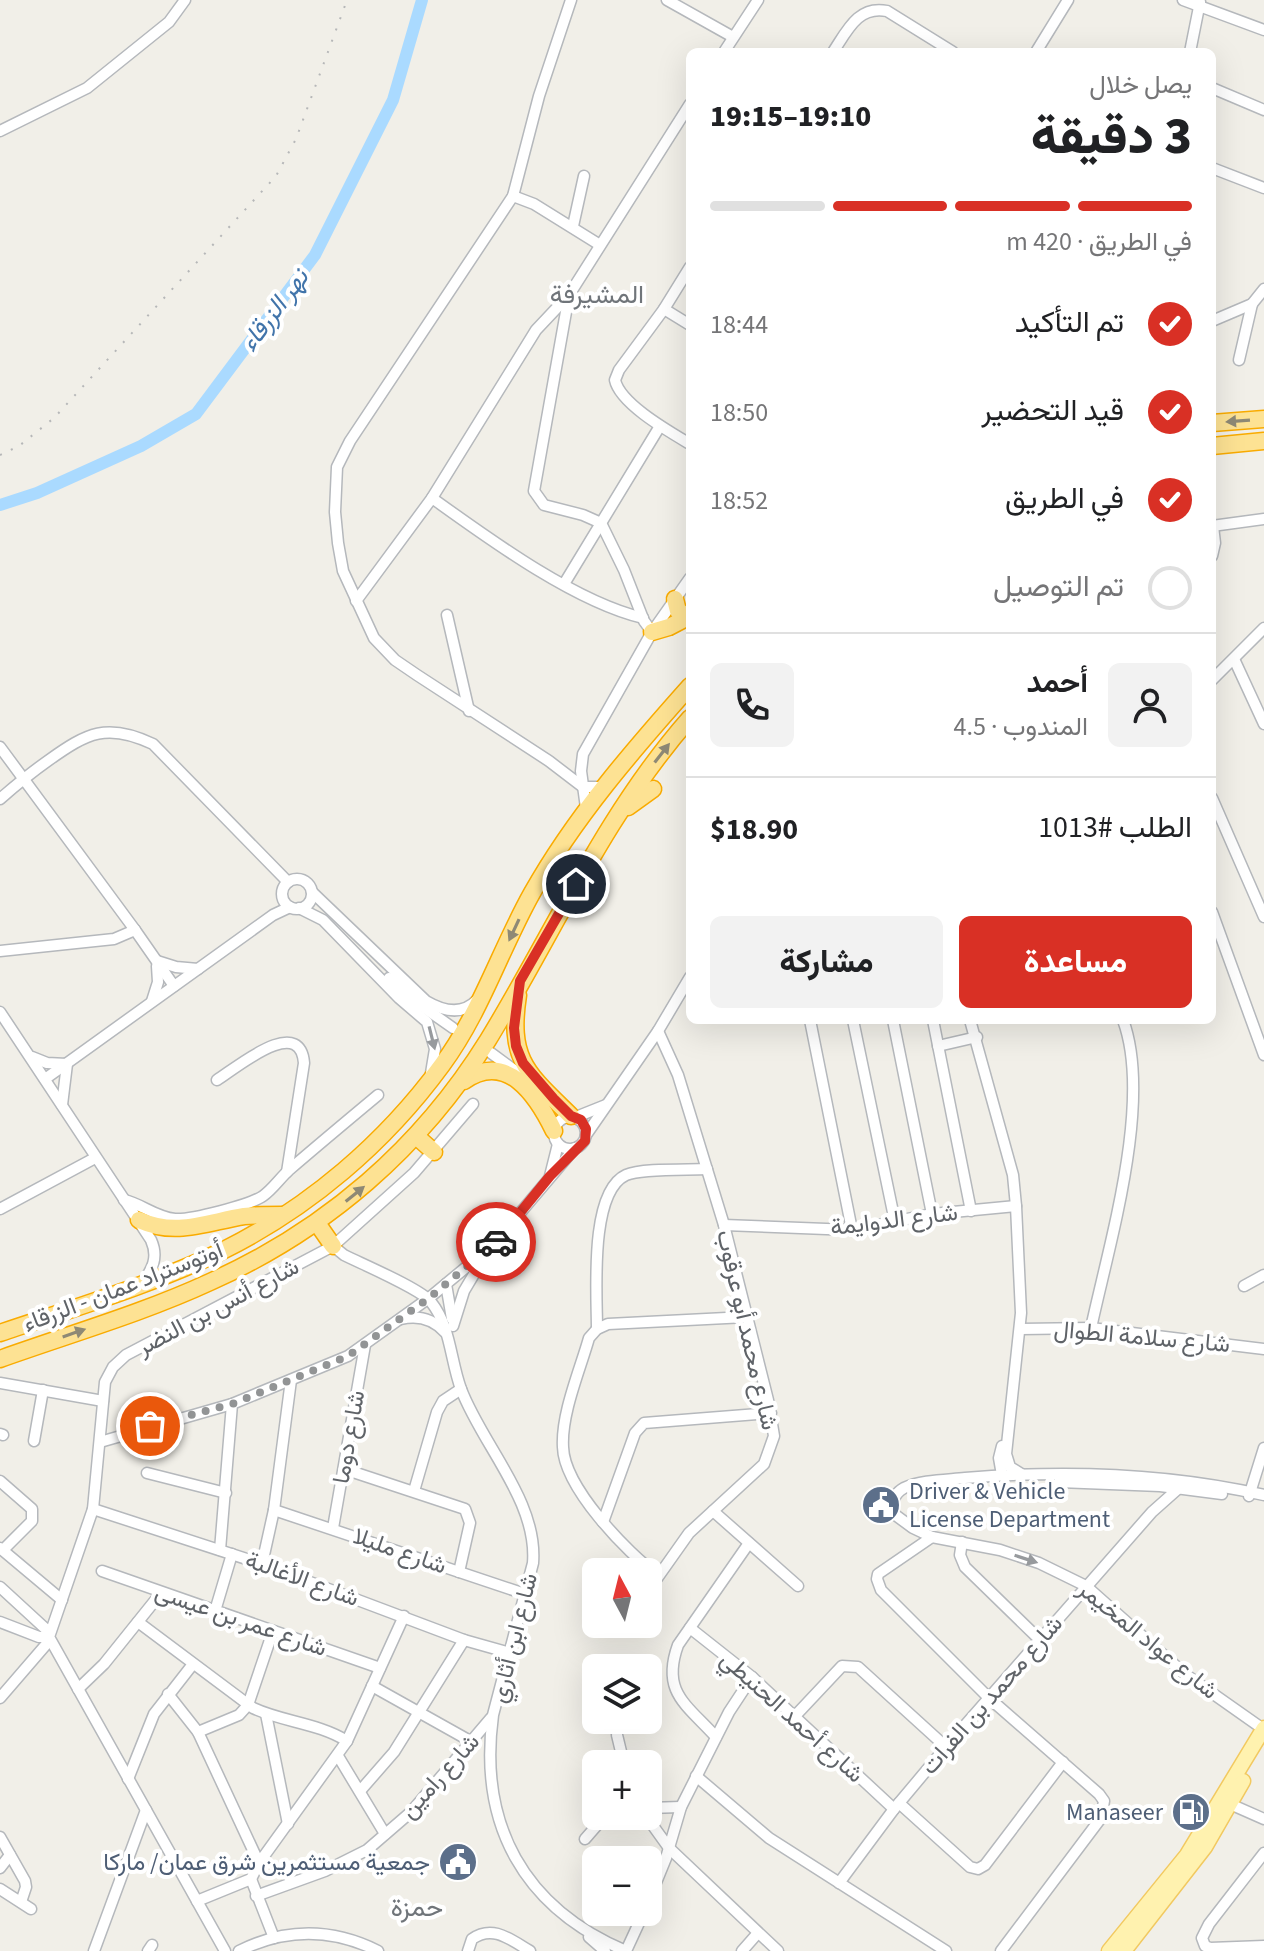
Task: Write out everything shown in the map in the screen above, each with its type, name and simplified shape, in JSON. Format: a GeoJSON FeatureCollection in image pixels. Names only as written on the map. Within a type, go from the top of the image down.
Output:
{"type":"FeatureCollection","features":[{"type":"Feature","properties":{"kind":"highway"},"geometry":{"type":"LineString","coordinates":[[1216,423],[1264,419]]}},
{"type":"Feature","properties":{"kind":"highway"},"geometry":{"type":"LineString","coordinates":[[1216,445],[1264,441]]}},
{"type":"Feature","properties":{"kind":"highway"},"geometry":{"type":"LineString","coordinates":[[1234,443],[1264,447]]}},
{"type":"Feature","properties":{"kind":"highway"},"geometry":{"type":"LineString","coordinates":[[675,599],[678,611],[686,614]]}},
{"type":"Feature","properties":{"kind":"highway"},"geometry":{"type":"LineString","coordinates":[[647,625],[669,627],[686,618]]}},
{"type":"Feature","properties":{"kind":"highway","name":"أوتوستراد عمان - الزرقاء"},"geometry":{"type":"LineString","coordinates":[[0,1333],[141,1285],[223,1250],[284,1215],[351,1165],[427,1085],[458,1041],[486,990],[530,897],[586,810],[686,691]]}},
{"type":"Feature","properties":{"kind":"highway","name":"أوتوستراد عمان - الزرقاء"},"geometry":{"type":"LineString","coordinates":[[0,1359],[208,1283],[266,1254],[317,1223],[371,1181],[416,1136],[456,1087],[488,1039],[620,812],[640,781],[686,723]]}},
{"type":"Feature","properties":{"kind":"highway"},"geometry":{"type":"LineString","coordinates":[[620,812],[653,789]]}},
{"type":"Feature","properties":{"kind":"highway"},"geometry":{"type":"LineString","coordinates":[[520,981],[514,1028],[519,1055],[549,1094],[572,1117]]}},
{"type":"Feature","properties":{"kind":"highway"},"geometry":{"type":"LineString","coordinates":[[456,1087],[481,1071],[496,1070],[510,1074],[538,1102],[555,1134]]}},
{"type":"Feature","properties":{"kind":"highway"},"geometry":{"type":"LineString","coordinates":[[416,1136],[434,1152]]}},
{"type":"Feature","properties":{"kind":"highway"},"geometry":{"type":"LineString","coordinates":[[139,1220],[159,1227],[179,1229],[245,1216],[284,1215]]}},
{"type":"Feature","properties":{"kind":"highway"},"geometry":{"type":"LineString","coordinates":[[317,1223],[333,1246]]}},
{"type":"Feature","properties":{"kind":"main road"},"geometry":{"type":"LineString","coordinates":[[1109,1951],[1187,1855],[1264,1728]]}},
{"type":"Feature","properties":{"kind":"main road"},"geometry":{"type":"LineString","coordinates":[[1124,1951],[1194,1861],[1264,1746]]}},
{"type":"Feature","properties":{"kind":"street"},"geometry":{"type":"LineString","coordinates":[[0,131],[87,88],[169,22],[185,0]]}},
{"type":"Feature","properties":{"kind":"street"},"geometry":{"type":"LineString","coordinates":[[571,0],[539,96],[513,196],[350,441],[337,467],[335,512],[343,571],[374,638],[395,660],[549,761],[583,787],[606,787]]}},
{"type":"Feature","properties":{"kind":"street"},"geometry":{"type":"LineString","coordinates":[[667,0],[733,37]]}},
{"type":"Feature","properties":{"kind":"street"},"geometry":{"type":"LineString","coordinates":[[726,48],[758,0]]}},
{"type":"Feature","properties":{"kind":"street"},"geometry":{"type":"LineString","coordinates":[[1050,29],[1056,0]]}},
{"type":"Feature","properties":{"kind":"street"},"geometry":{"type":"LineString","coordinates":[[1038,48],[1068,0]]}},
{"type":"Feature","properties":{"kind":"street"},"geometry":{"type":"LineString","coordinates":[[1183,0],[1199,3],[1264,30]]}},
{"type":"Feature","properties":{"kind":"street"},"geometry":{"type":"LineString","coordinates":[[1191,48],[1199,3]]}},
{"type":"Feature","properties":{"kind":"street"},"geometry":{"type":"LineString","coordinates":[[836,48],[860,15],[878,9],[887,11],[947,48]]}},
{"type":"Feature","properties":{"kind":"street"},"geometry":{"type":"LineString","coordinates":[[1216,90],[1264,110]]}},
{"type":"Feature","properties":{"kind":"street"},"geometry":{"type":"LineString","coordinates":[[356,601],[432,498],[536,330],[569,295],[686,110]]}},
{"type":"Feature","properties":{"kind":"street"},"geometry":{"type":"LineString","coordinates":[[1216,170],[1264,188]]}},
{"type":"Feature","properties":{"kind":"street"},"geometry":{"type":"LineString","coordinates":[[573,226],[584,176]]}},
{"type":"Feature","properties":{"kind":"street"},"geometry":{"type":"LineString","coordinates":[[513,196],[534,204],[600,245]]}},
{"type":"Feature","properties":{"kind":"street"},"geometry":{"type":"LineString","coordinates":[[686,273],[615,380],[622,395],[660,426],[686,442]]}},
{"type":"Feature","properties":{"kind":"street"},"geometry":{"type":"LineString","coordinates":[[1239,360],[1252,304],[1264,289]]}},
{"type":"Feature","properties":{"kind":"street"},"geometry":{"type":"LineString","coordinates":[[569,295],[534,491],[544,505],[601,523],[647,625]]}},
{"type":"Feature","properties":{"kind":"street"},"geometry":{"type":"LineString","coordinates":[[1216,319],[1252,304]]}},
{"type":"Feature","properties":{"kind":"street"},"geometry":{"type":"LineString","coordinates":[[664,309],[686,323]]}},
{"type":"Feature","properties":{"kind":"street"},"geometry":{"type":"LineString","coordinates":[[564,584],[660,426]]}},
{"type":"Feature","properties":{"kind":"street"},"geometry":{"type":"LineString","coordinates":[[432,498],[468,525],[564,584],[647,625]]}},
{"type":"Feature","properties":{"kind":"street"},"geometry":{"type":"LineString","coordinates":[[1216,525],[1264,519]]}},
{"type":"Feature","properties":{"kind":"street"},"geometry":{"type":"LineString","coordinates":[[586,810],[580,765],[583,754],[647,625],[675,599],[686,584]]}},
{"type":"Feature","properties":{"kind":"street"},"geometry":{"type":"LineString","coordinates":[[447,615],[469,711]]}},
{"type":"Feature","properties":{"kind":"street"},"geometry":{"type":"LineString","coordinates":[[1216,676],[1264,628]]}},
{"type":"Feature","properties":{"kind":"street"},"geometry":{"type":"LineString","coordinates":[[1234,659],[1263,721]]}},
{"type":"Feature","properties":{"kind":"street"},"geometry":{"type":"LineString","coordinates":[[0,799],[81,738],[110,732],[139,738],[153,744],[288,882]]}},
{"type":"Feature","properties":{"kind":"street"},"geometry":{"type":"LineString","coordinates":[[0,747],[174,986]]}},
{"type":"Feature","properties":{"kind":"street"},"geometry":{"type":"LineString","coordinates":[[1216,807],[1264,917]]}},
{"type":"Feature","properties":{"kind":"street"},"geometry":{"type":"LineString","coordinates":[[288,882],[307,882],[312,892],[410,988],[434,1006],[444,1010],[464,1010],[486,990]]}},
{"type":"Feature","properties":{"kind":"street"},"geometry":{"type":"LineString","coordinates":[[273,915],[288,882]]}},
{"type":"Feature","properties":{"kind":"street"},"geometry":{"type":"LineString","coordinates":[[45,1079],[273,915],[309,902],[312,892]]}},
{"type":"Feature","properties":{"kind":"street"},"geometry":{"type":"LineString","coordinates":[[282,895],[295,908],[331,920],[405,992],[453,1028]]}},
{"type":"Feature","properties":{"kind":"street"},"geometry":{"type":"LineString","coordinates":[[323,901],[358,946]]}},
{"type":"Feature","properties":{"kind":"street"},"geometry":{"type":"LineString","coordinates":[[316,914],[427,1022],[435,1049],[427,1085]]}},
{"type":"Feature","properties":{"kind":"street"},"geometry":{"type":"LineString","coordinates":[[1216,923],[1264,1055]]}},
{"type":"Feature","properties":{"kind":"street"},"geometry":{"type":"LineString","coordinates":[[0,951],[114,939],[135,930]]}},
{"type":"Feature","properties":{"kind":"street"},"geometry":{"type":"LineString","coordinates":[[155,961],[198,969]]}},
{"type":"Feature","properties":{"kind":"street"},"geometry":{"type":"LineString","coordinates":[[151,1003],[158,982],[155,961]]}},
{"type":"Feature","properties":{"kind":"street"},"geometry":{"type":"LineString","coordinates":[[586,1135],[658,1031],[686,984]]}},
{"type":"Feature","properties":{"kind":"street"},"geometry":{"type":"LineString","coordinates":[[0,1012],[153,1245],[155,1258],[141,1285]]}},
{"type":"Feature","properties":{"kind":"street"},"geometry":{"type":"LineString","coordinates":[[811,1024],[852,1230]]}},
{"type":"Feature","properties":{"kind":"street"},"geometry":{"type":"LineString","coordinates":[[854,1024],[895,1222]]}},
{"type":"Feature","properties":{"kind":"street"},"geometry":{"type":"LineString","coordinates":[[894,1024],[932,1214]]}},
{"type":"Feature","properties":{"kind":"street"},"geometry":{"type":"LineString","coordinates":[[934,1024],[971,1211]]}},
{"type":"Feature","properties":{"kind":"street"},"geometry":{"type":"LineString","coordinates":[[972,1024],[1013,1175],[1021,1329],[1007,1429],[1007,1461],[1013,1470],[1023,1475]]}},
{"type":"Feature","properties":{"kind":"street"},"geometry":{"type":"LineString","coordinates":[[1091,1328],[1128,1154],[1134,1084],[1132,1052],[1124,1024]]}},
{"type":"Feature","properties":{"kind":"street","name":"شارع محمد أبو عرقوب"},"geometry":{"type":"LineString","coordinates":[[658,1031],[678,1075],[724,1225],[774,1436],[764,1464],[689,1533],[662,1570]]}},
{"type":"Feature","properties":{"kind":"street"},"geometry":{"type":"LineString","coordinates":[[938,1046],[977,1037]]}},
{"type":"Feature","properties":{"kind":"street"},"geometry":{"type":"LineString","coordinates":[[217,1080],[278,1043],[293,1043],[300,1049],[304,1063],[287,1172]]}},
{"type":"Feature","properties":{"kind":"street"},"geometry":{"type":"LineString","coordinates":[[399,1319],[410,1317],[431,1321],[450,1335],[468,1283],[493,1245],[550,1176],[585,1141],[584,1124],[543,1099],[520,1073],[491,1053]]}},
{"type":"Feature","properties":{"kind":"street"},"geometry":{"type":"LineString","coordinates":[[29,1056],[47,1063],[67,1064]]}},
{"type":"Feature","properties":{"kind":"street"},"geometry":{"type":"LineString","coordinates":[[62,1105],[67,1064]]}},
{"type":"Feature","properties":{"kind":"street"},"geometry":{"type":"LineString","coordinates":[[124,1200],[167,1218],[204,1216],[260,1198],[378,1095]]}},
{"type":"Feature","properties":{"kind":"street"},"geometry":{"type":"LineString","coordinates":[[543,1099],[555,1134],[569,1149],[575,1148]]}},
{"type":"Feature","properties":{"kind":"street","name":"شارع أنس بن النضر"},"geometry":{"type":"LineString","coordinates":[[0,1698],[49,1636],[93,1509],[108,1375],[126,1355],[333,1246],[384,1202],[434,1152],[473,1104]]}},
{"type":"Feature","properties":{"kind":"street"},"geometry":{"type":"LineString","coordinates":[[550,1176],[555,1134],[563,1118],[607,1104]]}},
{"type":"Feature","properties":{"kind":"street"},"geometry":{"type":"LineString","coordinates":[[0,1209],[95,1158]]}},
{"type":"Feature","properties":{"kind":"street"},"geometry":{"type":"LineString","coordinates":[[597,1329],[598,1248],[605,1203],[611,1187],[632,1173],[707,1169]]}},
{"type":"Feature","properties":{"kind":"street","name":"شارع الدوايمة"},"geometry":{"type":"LineString","coordinates":[[724,1225],[852,1230],[932,1214],[1016,1206]]}},
{"type":"Feature","properties":{"kind":"street"},"geometry":{"type":"LineString","coordinates":[[100,1442],[232,1404],[348,1356],[429,1298],[493,1245]]}},
{"type":"Feature","properties":{"kind":"street"},"geometry":{"type":"LineString","coordinates":[[333,1246],[344,1255],[429,1298]]}},
{"type":"Feature","properties":{"kind":"street"},"geometry":{"type":"LineString","coordinates":[[1244,1286],[1264,1275]]}},
{"type":"Feature","properties":{"kind":"street","name":"شارع ابن أثاري"},"geometry":{"type":"LineString","coordinates":[[446,1284],[450,1335],[461,1389],[529,1522],[534,1550],[493,1715],[492,1769],[497,1806],[512,1850],[532,1884],[605,1951]]}},
{"type":"Feature","properties":{"kind":"street","name":"شارع ابن أثاري"},"geometry":{"type":"LineString","coordinates":[[429,1298],[450,1335]]}},
{"type":"Feature","properties":{"kind":"street"},"geometry":{"type":"LineString","coordinates":[[638,1558],[603,1522],[571,1473],[563,1453],[563,1442],[589,1338],[597,1329],[608,1324],[746,1317]]}},
{"type":"Feature","properties":{"kind":"street","name":"شارع سلامة الطوال"},"geometry":{"type":"LineString","coordinates":[[1021,1329],[1091,1328],[1264,1349]]}},
{"type":"Feature","properties":{"kind":"street","name":"شارع دوما"},"geometry":{"type":"LineString","coordinates":[[333,1528],[365,1345]]}},
{"type":"Feature","properties":{"kind":"street"},"geometry":{"type":"LineString","coordinates":[[262,1564],[274,1510],[291,1380]]}},
{"type":"Feature","properties":{"kind":"street"},"geometry":{"type":"LineString","coordinates":[[0,1383],[103,1401]]}},
{"type":"Feature","properties":{"kind":"street"},"geometry":{"type":"LineString","coordinates":[[414,1491],[437,1412],[443,1401],[461,1389]]}},
{"type":"Feature","properties":{"kind":"street"},"geometry":{"type":"LineString","coordinates":[[34,1441],[43,1390]]}},
{"type":"Feature","properties":{"kind":"street"},"geometry":{"type":"LineString","coordinates":[[220,1550],[232,1404]]}},
{"type":"Feature","properties":{"kind":"street"},"geometry":{"type":"LineString","coordinates":[[603,1522],[635,1433],[644,1423],[771,1413]]}},
{"type":"Feature","properties":{"kind":"street"},"geometry":{"type":"LineString","coordinates":[[975,1477],[993,1467],[1007,1429]]}},
{"type":"Feature","properties":{"kind":"street"},"geometry":{"type":"LineString","coordinates":[[1249,1495],[1264,1448]]}},
{"type":"Feature","properties":{"kind":"street"},"geometry":{"type":"LineString","coordinates":[[1000,1453],[999,1466],[1002,1475],[1009,1480],[1163,1482],[1179,1488],[1264,1495]]}},
{"type":"Feature","properties":{"kind":"street"},"geometry":{"type":"LineString","coordinates":[[344,1469],[462,1507],[468,1513],[470,1523],[459,1572]]}},
{"type":"Feature","properties":{"kind":"street"},"geometry":{"type":"LineString","coordinates":[[147,1473],[226,1493]]}},
{"type":"Feature","properties":{"kind":"street"},"geometry":{"type":"LineString","coordinates":[[975,1477],[1023,1475],[1163,1482],[1249,1495],[1264,1501]]}},
{"type":"Feature","properties":{"kind":"street","name":"شارع عواد المخيمر"},"geometry":{"type":"LineString","coordinates":[[975,1477],[904,1488],[895,1496],[892,1504],[894,1514],[932,1537],[1000,1550],[1039,1563],[1086,1586],[1185,1674],[1264,1728]]}},
{"type":"Feature","properties":{"kind":"street"},"geometry":{"type":"LineString","coordinates":[[0,1481],[32,1509],[33,1515],[32,1521],[2,1549],[62,1600]]}},
{"type":"Feature","properties":{"kind":"street","name":"شارع محمد بن الفرات"},"geometry":{"type":"LineString","coordinates":[[1152,1512],[1163,1482]]}},
{"type":"Feature","properties":{"kind":"street","name":"شارع محمد بن الفرات"},"geometry":{"type":"LineString","coordinates":[[839,1883],[896,1806],[946,1747],[1152,1512],[1179,1488]]}},
{"type":"Feature","properties":{"kind":"street","name":"شارع الأغالبة"},"geometry":{"type":"LineString","coordinates":[[93,1509],[262,1564],[464,1640],[510,1653]]}},
{"type":"Feature","properties":{"kind":"street","name":"شارع مليلا"},"geometry":{"type":"LineString","coordinates":[[274,1510],[525,1594]]}},
{"type":"Feature","properties":{"kind":"street"},"geometry":{"type":"LineString","coordinates":[[713,1511],[798,1586]]}},
{"type":"Feature","properties":{"kind":"street"},"geometry":{"type":"LineString","coordinates":[[932,1537],[878,1574],[878,1586],[989,1698],[1104,1801],[1101,1818],[1001,1951]]}},
{"type":"Feature","properties":{"kind":"street"},"geometry":{"type":"LineString","coordinates":[[962,1542],[960,1555],[965,1567],[1041,1641]]}},
{"type":"Feature","properties":{"kind":"street"},"geometry":{"type":"LineString","coordinates":[[716,1737],[685,1703],[672,1682],[672,1663],[678,1645],[749,1543]]}},
{"type":"Feature","properties":{"kind":"street"},"geometry":{"type":"LineString","coordinates":[[215,1611],[232,1554]]}},
{"type":"Feature","properties":{"kind":"street","name":"شارع عمر بن عيسى"},"geometry":{"type":"LineString","coordinates":[[102,1571],[380,1668]]}},
{"type":"Feature","properties":{"kind":"street"},"geometry":{"type":"LineString","coordinates":[[0,1587],[49,1636],[225,1951]]}},
{"type":"Feature","properties":{"kind":"street"},"geometry":{"type":"LineString","coordinates":[[78,1689],[99,1670],[161,1593]]}},
{"type":"Feature","properties":{"kind":"street"},"geometry":{"type":"LineString","coordinates":[[197,1901],[251,1879],[259,1863],[347,1741],[404,1616]]}},
{"type":"Feature","properties":{"kind":"street"},"geometry":{"type":"LineString","coordinates":[[0,1622],[39,1637],[49,1636]]}},
{"type":"Feature","properties":{"kind":"street"},"geometry":{"type":"LineString","coordinates":[[138,1622],[248,1705],[266,1714],[320,1728],[347,1741]]}},
{"type":"Feature","properties":{"kind":"street","name":"شارع أحمد الحنيطي"},"geometry":{"type":"LineString","coordinates":[[690,1628],[752,1677],[896,1806],[970,1867],[978,1869],[985,1865],[1063,1762]]}},
{"type":"Feature","properties":{"kind":"street"},"geometry":{"type":"LineString","coordinates":[[198,1732],[239,1715],[248,1705],[273,1631]]}},
{"type":"Feature","properties":{"kind":"street"},"geometry":{"type":"LineString","coordinates":[[360,1791],[384,1766],[464,1640]]}},
{"type":"Feature","properties":{"kind":"street"},"geometry":{"type":"LineString","coordinates":[[128,1779],[148,1726],[168,1694],[193,1664]]}},
{"type":"Feature","properties":{"kind":"street"},"geometry":{"type":"LineString","coordinates":[[795,1716],[842,1666],[858,1667],[946,1747]]}},
{"type":"Feature","properties":{"kind":"street"},"geometry":{"type":"LineString","coordinates":[[662,1866],[681,1807],[729,1712],[752,1677]]}},
{"type":"Feature","properties":{"kind":"street"},"geometry":{"type":"LineString","coordinates":[[372,1686],[472,1742]]}},
{"type":"Feature","properties":{"kind":"street"},"geometry":{"type":"LineString","coordinates":[[168,1694],[198,1732],[259,1863]]}},
{"type":"Feature","properties":{"kind":"street"},"geometry":{"type":"LineString","coordinates":[[266,1714],[288,1824]]}},
{"type":"Feature","properties":{"kind":"street","name":"شارع رامين"},"geometry":{"type":"LineString","coordinates":[[256,1896],[350,1860],[367,1850],[411,1812],[493,1715]]}},
{"type":"Feature","properties":{"kind":"street"},"geometry":{"type":"LineString","coordinates":[[617,1735],[621,1750]]}},
{"type":"Feature","properties":{"kind":"street"},"geometry":{"type":"LineString","coordinates":[[338,1756],[385,1834]]}},
{"type":"Feature","properties":{"kind":"street"},"geometry":{"type":"LineString","coordinates":[[696,1776],[769,1838],[946,1951]]}},
{"type":"Feature","properties":{"kind":"street"},"geometry":{"type":"LineString","coordinates":[[1230,1804],[1264,1819]]}},
{"type":"Feature","properties":{"kind":"street"},"geometry":{"type":"LineString","coordinates":[[662,1808],[681,1807]]}},
{"type":"Feature","properties":{"kind":"street"},"geometry":{"type":"LineString","coordinates":[[94,1951],[146,1810]]}},
{"type":"Feature","properties":{"kind":"street"},"geometry":{"type":"LineString","coordinates":[[585,1839],[593,1830]]}},
{"type":"Feature","properties":{"kind":"street"},"geometry":{"type":"LineString","coordinates":[[656,1830],[669,1848],[778,1951]]}},
{"type":"Feature","properties":{"kind":"street"},"geometry":{"type":"LineString","coordinates":[[0,1837],[26,1884],[26,1906],[0,1889]]}},
{"type":"Feature","properties":{"kind":"street"},"geometry":{"type":"LineString","coordinates":[[1264,1853],[1209,1924],[1202,1938],[1205,1946],[1210,1948],[1264,1946]]}},
{"type":"Feature","properties":{"kind":"street"},"geometry":{"type":"LineString","coordinates":[[0,1868],[10,1855]]}},
{"type":"Feature","properties":{"kind":"street"},"geometry":{"type":"LineString","coordinates":[[251,1879],[274,1938]]}},
{"type":"Feature","properties":{"kind":"street","name":"شارع ابن أثاري"},"geometry":{"type":"LineString","coordinates":[[573,1923],[626,1951]]}},
{"type":"Feature","properties":{"kind":"street"},"geometry":{"type":"LineString","coordinates":[[626,1951],[638,1926]]}},
{"type":"Feature","properties":{"kind":"street"},"geometry":{"type":"LineString","coordinates":[[468,1951],[472,1939],[490,1932],[530,1951]]}},
{"type":"Feature","properties":{"kind":"street"},"geometry":{"type":"LineString","coordinates":[[239,1951],[274,1938],[307,1933],[323,1933],[358,1941],[378,1951]]}},
{"type":"Feature","properties":{"kind":"street"},"geometry":{"type":"LineString","coordinates":[[742,1951],[757,1934]]}},
{"type":"Feature","properties":{"kind":"waterway","name":"نهر الزرقاء"},"geometry":{"type":"LineString","coordinates":[[0,505],[37,493],[141,446],[196,414],[315,255],[393,100],[422,0]]}},
{"type":"Feature","properties":{"kind":"railway"},"geometry":{"type":"LineString","coordinates":[[0,455],[19,446],[54,418],[276,176],[296,139],[347,0]]}},
{"type":"Feature","properties":{"kind":"way so far"},"geometry":{"type":"LineString","coordinates":[[150,1426],[232,1404],[348,1356],[429,1298],[496,1242]]}},
{"type":"Feature","properties":{"kind":"place","name":"Driver & Vehicle License Department"},"geometry":{"type":"Point","coordinates":[881,1505]}},
{"type":"Feature","properties":{"kind":"place","name":"Manaseer"},"geometry":{"type":"Point","coordinates":[1191,1812]}},
{"type":"Feature","properties":{"kind":"place","name":"جمعية مستثمرين شرق عمان/ ماركا"},"geometry":{"type":"Point","coordinates":[458,1862]}},
{"type":"Feature","properties":{"kind":"district","name":"المشيرفة"},"geometry":{"type":"Point","coordinates":[597,294]}},
{"type":"Feature","properties":{"kind":"district","name":"حمزة"},"geometry":{"type":"Point","coordinates":[417,1907]}},
{"type":"Feature","properties":{"kind":"route"},"geometry":{"type":"LineString","coordinates":[[496,1242],[550,1176],[585,1141],[584,1124],[571,1116],[523,1063],[515,1041],[520,981],[576,884]]}}]}
